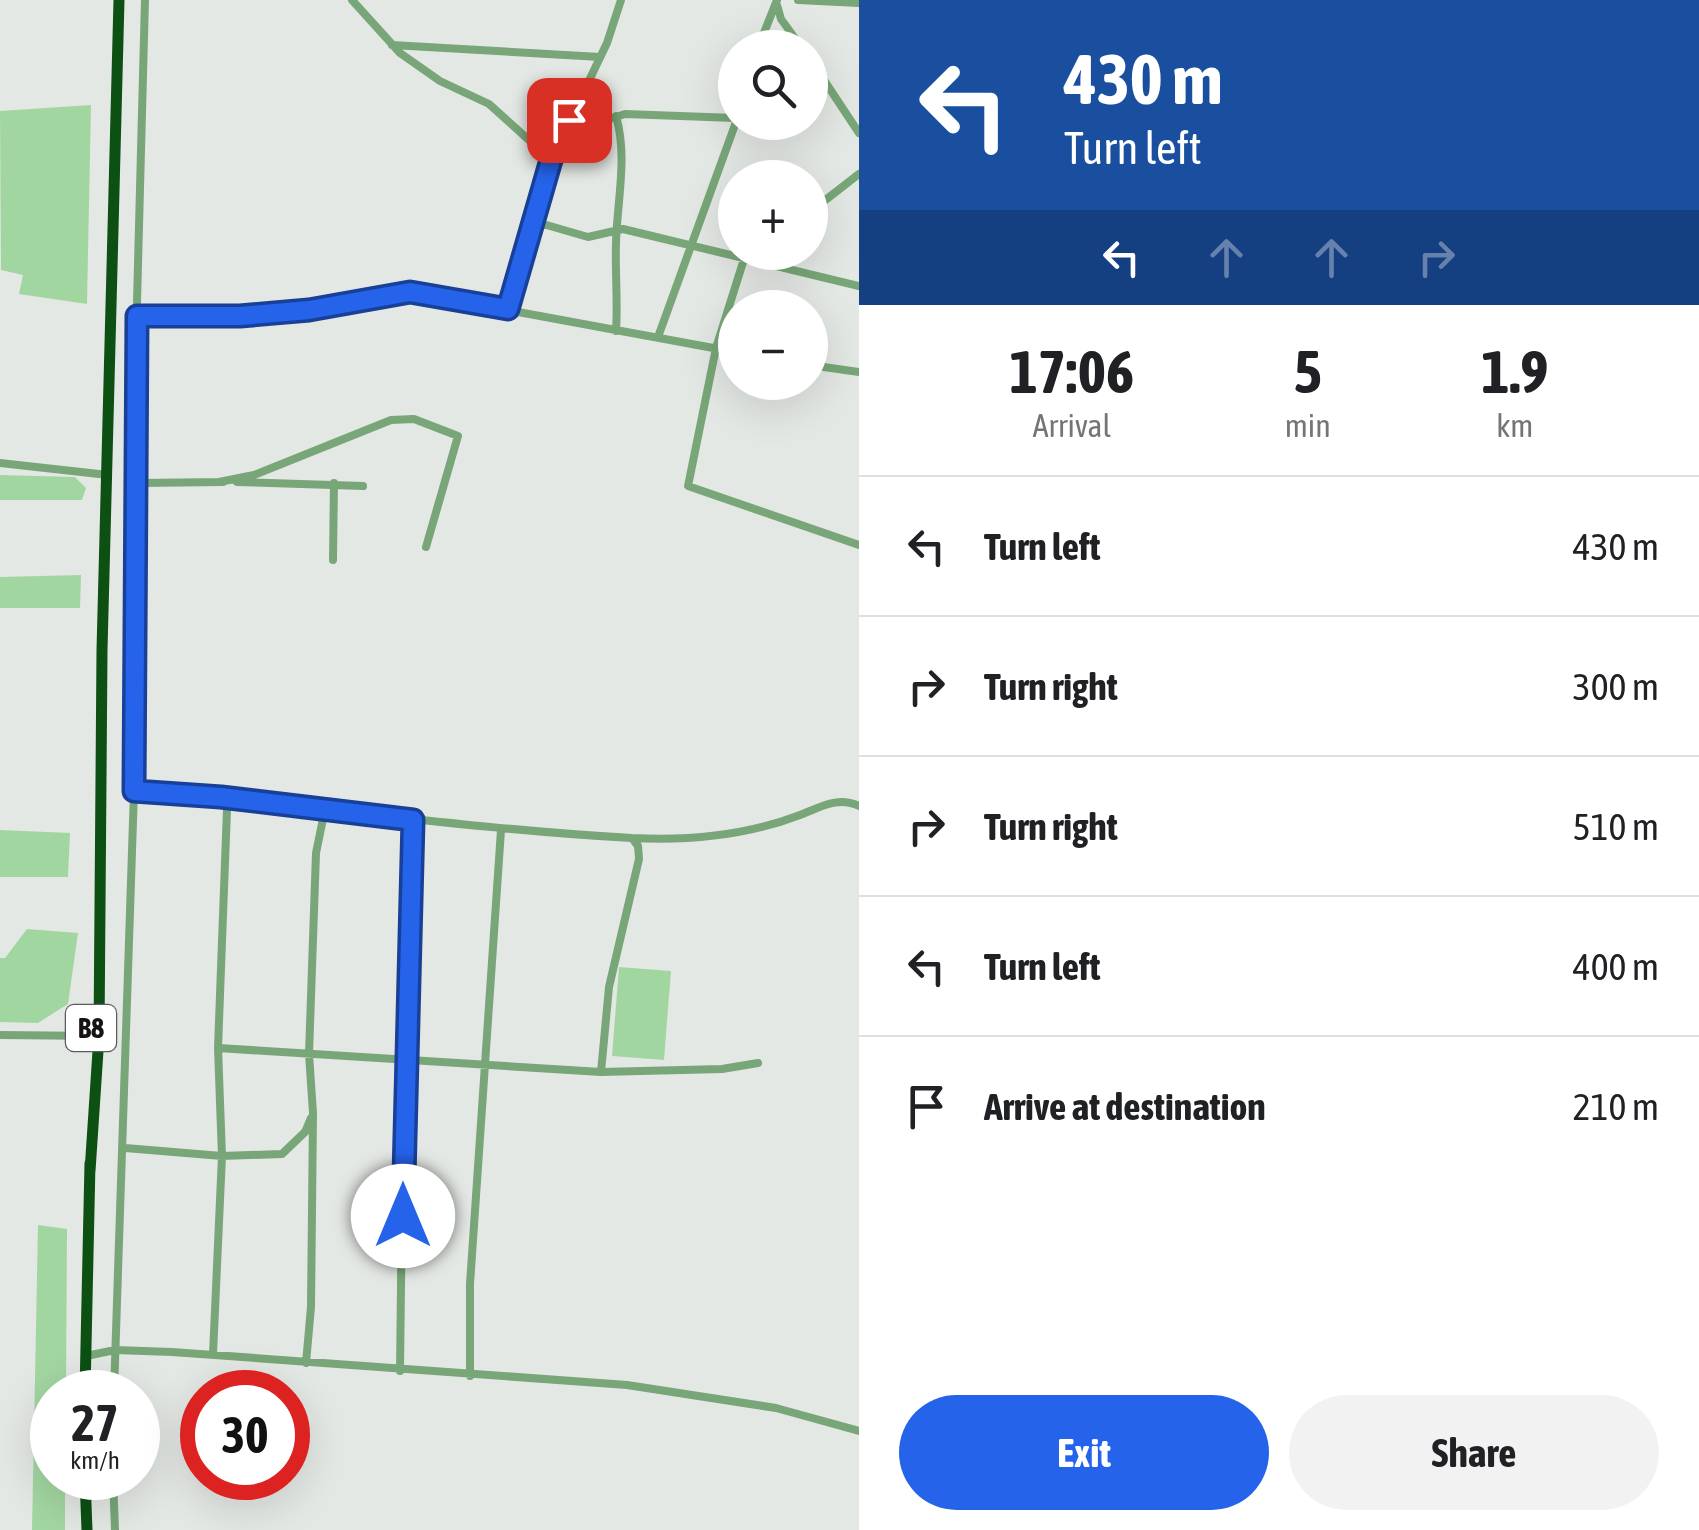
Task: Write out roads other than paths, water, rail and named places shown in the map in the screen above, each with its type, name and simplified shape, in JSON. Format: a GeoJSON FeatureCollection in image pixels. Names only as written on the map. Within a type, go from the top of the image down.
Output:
{"type":"FeatureCollection","features":[{"type":"Feature","properties":{"kind":"highway","name":"B8"},"geometry":{"type":"LineString","coordinates":[[86,1370],[119,0]]}},
{"type":"Feature","properties":{"kind":"highway"},"geometry":{"type":"LineString","coordinates":[[86,1500],[88,1530]]}},
{"type":"Feature","properties":{"kind":"street"},"geometry":{"type":"LineString","coordinates":[[114,1370],[134,791],[138,483],[134,430],[145,0]]}},
{"type":"Feature","properties":{"kind":"street"},"geometry":{"type":"LineString","coordinates":[[352,0],[392,44],[440,81],[489,104],[551,160]]}},
{"type":"Feature","properties":{"kind":"street"},"geometry":{"type":"LineString","coordinates":[[508,309],[551,160],[587,88],[620,0]]}},
{"type":"Feature","properties":{"kind":"street"},"geometry":{"type":"LineString","coordinates":[[798,0],[859,3]]}},
{"type":"Feature","properties":{"kind":"street"},"geometry":{"type":"LineString","coordinates":[[766,30],[777,3]]}},
{"type":"Feature","properties":{"kind":"street"},"geometry":{"type":"LineString","coordinates":[[777,3],[780,19],[788,30]]}},
{"type":"Feature","properties":{"kind":"street"},"geometry":{"type":"LineString","coordinates":[[392,44],[600,56]]}},
{"type":"Feature","properties":{"kind":"street"},"geometry":{"type":"LineString","coordinates":[[828,85],[859,132]]}},
{"type":"Feature","properties":{"kind":"street"},"geometry":{"type":"LineString","coordinates":[[587,88],[591,103],[613,117],[622,168],[616,331]]}},
{"type":"Feature","properties":{"kind":"street"},"geometry":{"type":"LineString","coordinates":[[563,134],[613,117],[718,120]]}},
{"type":"Feature","properties":{"kind":"street"},"geometry":{"type":"LineString","coordinates":[[658,337],[729,140]]}},
{"type":"Feature","properties":{"kind":"street"},"geometry":{"type":"LineString","coordinates":[[828,198],[859,174]]}},
{"type":"Feature","properties":{"kind":"street"},"geometry":{"type":"LineString","coordinates":[[530,231],[543,224],[588,237],[617,229],[718,251]]}},
{"type":"Feature","properties":{"kind":"street"},"geometry":{"type":"LineString","coordinates":[[740,270],[716,348],[688,486],[859,545]]}},
{"type":"Feature","properties":{"kind":"street"},"geometry":{"type":"LineString","coordinates":[[793,270],[859,286]]}},
{"type":"Feature","properties":{"kind":"street"},"geometry":{"type":"LineString","coordinates":[[137,316],[240,316],[309,310],[410,292],[716,348]]}},
{"type":"Feature","properties":{"kind":"street"},"geometry":{"type":"LineString","coordinates":[[828,368],[859,372]]}},
{"type":"Feature","properties":{"kind":"street"},"geometry":{"type":"LineString","coordinates":[[219,482],[254,475],[390,420],[414,420],[458,436],[426,547]]}},
{"type":"Feature","properties":{"kind":"street"},"geometry":{"type":"LineString","coordinates":[[0,463],[108,475]]}},
{"type":"Feature","properties":{"kind":"street"},"geometry":{"type":"LineString","coordinates":[[138,483],[363,486]]}},
{"type":"Feature","properties":{"kind":"street"},"geometry":{"type":"LineString","coordinates":[[333,560],[334,484]]}},
{"type":"Feature","properties":{"kind":"street"},"geometry":{"type":"LineString","coordinates":[[134,791],[221,797],[501,830],[632,838],[704,837],[769,825],[833,802],[846,800],[859,806]]}},
{"type":"Feature","properties":{"kind":"street"},"geometry":{"type":"LineString","coordinates":[[213,1354],[222,1156],[218,1048],[227,809],[221,797]]}},
{"type":"Feature","properties":{"kind":"street"},"geometry":{"type":"LineString","coordinates":[[306,1363],[311,1307],[313,1114],[309,1054],[316,853],[324,809]]}},
{"type":"Feature","properties":{"kind":"street"},"geometry":{"type":"LineString","coordinates":[[400,1371],[413,820]]}},
{"type":"Feature","properties":{"kind":"street"},"geometry":{"type":"LineString","coordinates":[[470,1376],[470,1284],[501,830]]}},
{"type":"Feature","properties":{"kind":"street"},"geometry":{"type":"LineString","coordinates":[[601,1072],[609,987],[639,860],[638,846],[632,838]]}},
{"type":"Feature","properties":{"kind":"street"},"geometry":{"type":"LineString","coordinates":[[0,1034],[95,1036]]}},
{"type":"Feature","properties":{"kind":"street"},"geometry":{"type":"LineString","coordinates":[[218,1048],[601,1072],[704,1070],[758,1063]]}},
{"type":"Feature","properties":{"kind":"street"},"geometry":{"type":"LineString","coordinates":[[124,1148],[222,1156],[282,1154],[305,1132],[313,1114]]}},
{"type":"Feature","properties":{"kind":"street"},"geometry":{"type":"LineString","coordinates":[[86,1356],[114,1350],[213,1354],[627,1385],[776,1408],[859,1431]]}},
{"type":"Feature","properties":{"kind":"street"},"geometry":{"type":"LineString","coordinates":[[114,1500],[115,1530]]}}]}
